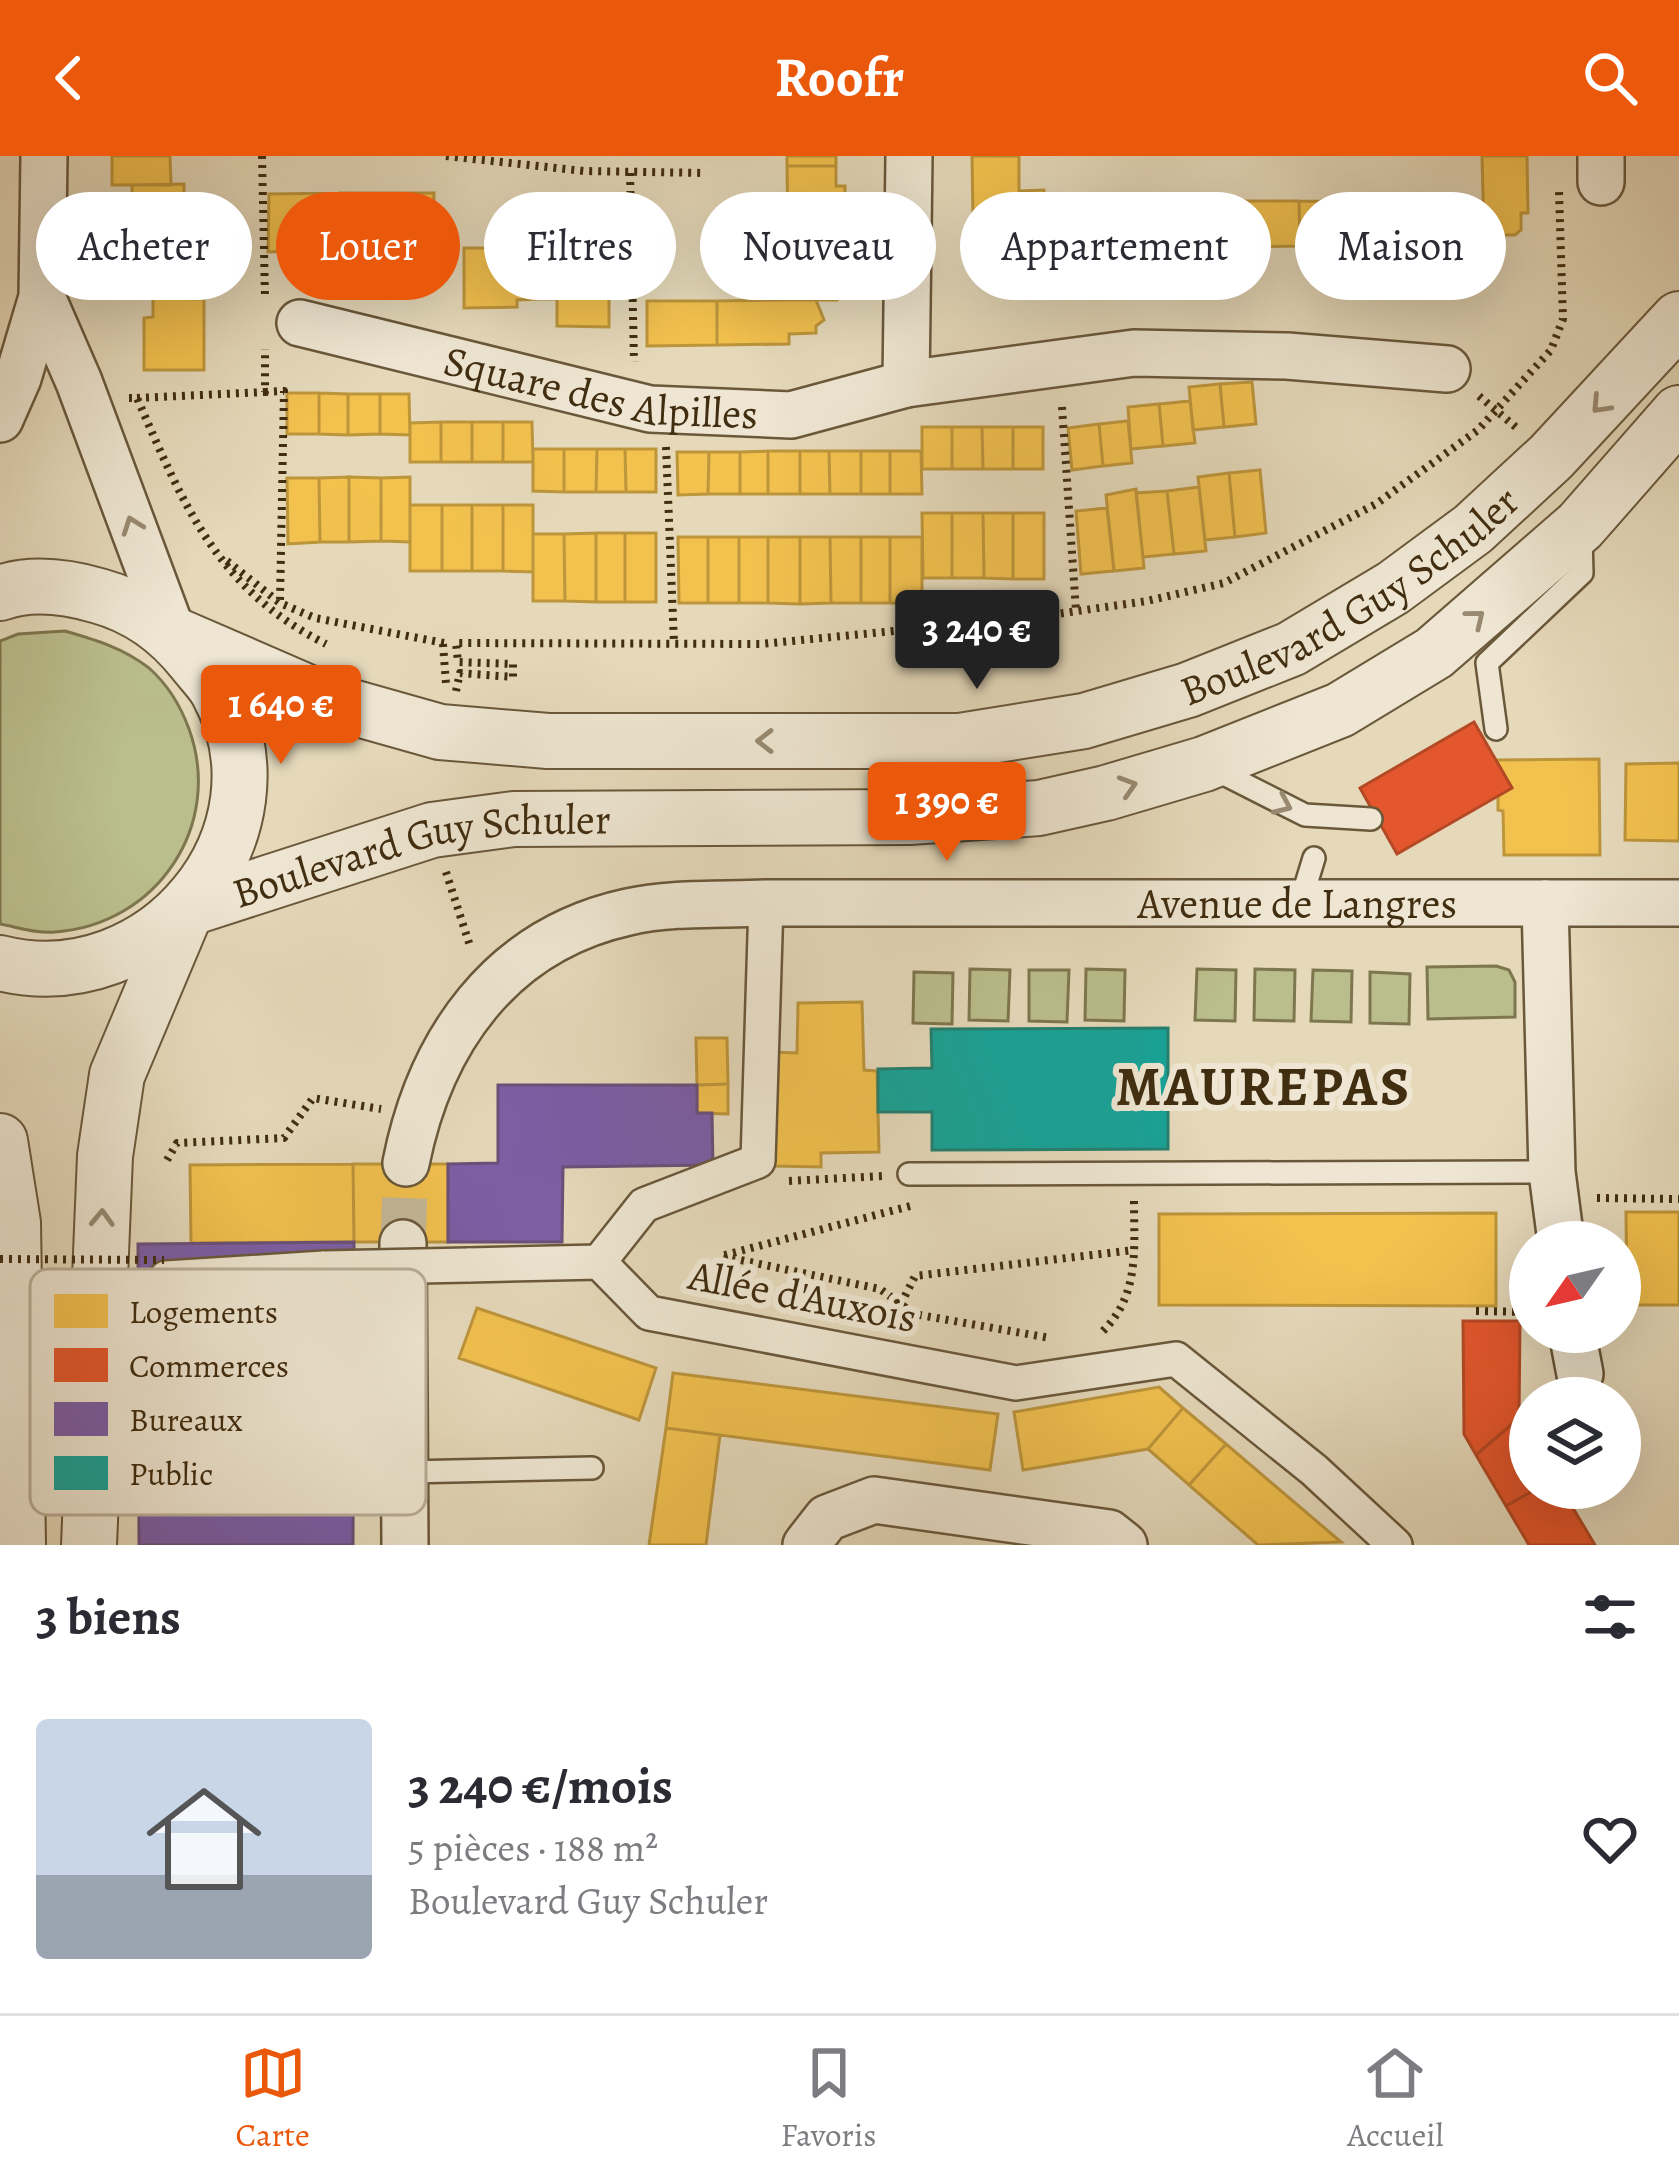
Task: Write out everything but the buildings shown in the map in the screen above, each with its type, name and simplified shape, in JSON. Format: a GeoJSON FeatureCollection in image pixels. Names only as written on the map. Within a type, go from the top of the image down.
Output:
{"type":"FeatureCollection","features":[{"type":"Feature","properties":{"kind":"street"},"geometry":{"type":"LineString","coordinates":[[43,192],[44,156]]}},
{"type":"Feature","properties":{"kind":"street"},"geometry":{"type":"LineString","coordinates":[[906,384],[909,156]]}},
{"type":"Feature","properties":{"kind":"street"},"geometry":{"type":"LineString","coordinates":[[0,419],[41,300]]}},
{"type":"Feature","properties":{"kind":"street"},"geometry":{"type":"LineString","coordinates":[[44,300],[173,634],[217,691],[236,746],[237,805],[220,860],[187,909],[117,1075],[105,1156],[100,1269]]}},
{"type":"Feature","properties":{"kind":"street","name":"Boulevard Guy Schuler"},"geometry":{"type":"LineString","coordinates":[[173,634],[322,699],[440,732],[548,741],[960,740],[1084,721],[1188,691],[1291,649],[1393,588],[1474,530],[1551,457],[1679,319]]}},
{"type":"Feature","properties":{"kind":"street","name":"Square des Alpilles"},"geometry":{"type":"LineString","coordinates":[[277,324],[650,408],[791,415],[906,384],[1135,353],[1287,356],[1447,369]]}},
{"type":"Feature","properties":{"kind":"street","name":"Boulevard Guy Schuler"},"geometry":{"type":"LineString","coordinates":[[187,909],[432,830],[514,819],[909,817],[1039,808],[1106,794],[1204,764],[1340,710],[1434,653],[1580,526],[1679,413]]}},
{"type":"Feature","properties":{"kind":"street"},"geometry":{"type":"LineString","coordinates":[[0,593],[69,587],[124,603],[173,634]]}},
{"type":"Feature","properties":{"kind":"street"},"geometry":{"type":"LineString","coordinates":[[315,1269],[599,1262],[644,1205],[758,1161],[766,903]]}},
{"type":"Feature","properties":{"kind":"street","name":"Avenue de Langres"},"geometry":{"type":"LineString","coordinates":[[406,1163],[415,1114],[446,1043],[479,999],[511,969],[567,933],[629,911],[766,903],[1679,903]]}},
{"type":"Feature","properties":{"kind":"street"},"geometry":{"type":"LineString","coordinates":[[1545,903],[1552,1172],[1558,1221]]}},
{"type":"Feature","properties":{"kind":"street"},"geometry":{"type":"LineString","coordinates":[[0,962],[26,969],[79,968],[129,952],[187,909]]}},
{"type":"Feature","properties":{"kind":"street"},"geometry":{"type":"LineString","coordinates":[[0,1141],[13,1222],[18,1545]]}},
{"type":"Feature","properties":{"kind":"street"},"geometry":{"type":"LineString","coordinates":[[403,1243],[403,1269]]}},
{"type":"Feature","properties":{"kind":"street","name":"Allée d'Auxois"},"geometry":{"type":"LineString","coordinates":[[599,1262],[649,1313],[1016,1382],[1088,1358],[1176,1359],[1314,1470],[1395,1545]]}},
{"type":"Feature","properties":{"kind":"street"},"geometry":{"type":"LineString","coordinates":[[806,1545],[827,1518],[874,1500],[1109,1533],[1124,1545]]}},
{"type":"Feature","properties":{"kind":"street"},"geometry":{"type":"LineString","coordinates":[[89,1545],[90,1515]]}},
{"type":"Feature","properties":{"kind":"street"},"geometry":{"type":"LineString","coordinates":[[405,1515],[405,1545]]}},
{"type":"Feature","properties":{"kind":"lane"},"geometry":{"type":"LineString","coordinates":[[1496,729],[1487,663],[1582,572],[1580,526]]}},
{"type":"Feature","properties":{"kind":"lane"},"geometry":{"type":"LineString","coordinates":[[1204,764],[1305,815],[1370,819]]}},
{"type":"Feature","properties":{"kind":"lane"},"geometry":{"type":"LineString","coordinates":[[1300,904],[1314,858]]}},
{"type":"Feature","properties":{"kind":"lane"},"geometry":{"type":"LineString","coordinates":[[920,1174],[1552,1172]]}},
{"type":"Feature","properties":{"kind":"lane"},"geometry":{"type":"LineString","coordinates":[[426,1472],[592,1468]]}},
{"type":"Feature","properties":{"kind":"path"},"geometry":{"type":"LineString","coordinates":[[262,156],[277,324],[266,392]]}},
{"type":"Feature","properties":{"kind":"path"},"geometry":{"type":"LineString","coordinates":[[446,156],[630,172],[706,172]]}},
{"type":"Feature","properties":{"kind":"path"},"geometry":{"type":"LineString","coordinates":[[630,172],[674,643]]}},
{"type":"Feature","properties":{"kind":"path"},"geometry":{"type":"LineString","coordinates":[[207,545],[280,603],[315,618],[443,644],[761,644],[1076,611],[1224,583],[1376,504],[1478,430],[1551,350],[1563,319],[1587,172]]}},
{"type":"Feature","properties":{"kind":"path"},"geometry":{"type":"LineString","coordinates":[[1059,363],[1076,611]]}},
{"type":"Feature","properties":{"kind":"path"},"geometry":{"type":"LineString","coordinates":[[1447,369],[1551,457]]}},
{"type":"Feature","properties":{"kind":"path"},"geometry":{"type":"LineString","coordinates":[[118,398],[284,392],[280,603]]}},
{"type":"Feature","properties":{"kind":"path"},"geometry":{"type":"LineString","coordinates":[[136,398],[207,545],[253,595],[329,645]]}},
{"type":"Feature","properties":{"kind":"path"},"geometry":{"type":"LineString","coordinates":[[443,644],[447,696],[454,698],[460,674],[513,677],[513,664],[458,662],[456,643]]}},
{"type":"Feature","properties":{"kind":"path"},"geometry":{"type":"LineString","coordinates":[[167,1160],[177,1143],[284,1138],[313,1098],[415,1114]]}},
{"type":"Feature","properties":{"kind":"path"},"geometry":{"type":"LineString","coordinates":[[730,1172],[750,1183],[920,1174],[925,1202],[721,1256],[880,1289],[914,1314],[1088,1358],[1119,1315],[1134,1276],[1133,1174]]}},
{"type":"Feature","properties":{"kind":"path"},"geometry":{"type":"LineString","coordinates":[[1619,1198],[1679,1198]]}},
{"type":"Feature","properties":{"kind":"path"},"geometry":{"type":"LineString","coordinates":[[901,1304],[915,1276],[1134,1250]]}},
{"type":"Feature","properties":{"kind":"path"},"geometry":{"type":"LineString","coordinates":[[0,1259],[165,1269]]}},
{"type":"Feature","properties":{"kind":"path"},"geometry":{"type":"LineString","coordinates":[[1476,1311],[1509,1312]]}},
{"type":"Feature","properties":{"kind":"green space"},"geometry":{"type":"Polygon","coordinates":[[[65,631],[129,655],[149,668],[167,689],[189,729],[197,765],[197,800],[189,834],[173,864],[151,890],[124,911],[91,925],[41,932],[0,924],[0,641],[18,634],[65,631]]]}},
{"type":"Feature","properties":{"kind":"green space"},"geometry":{"type":"Polygon","coordinates":[[[1427,967],[1509,970],[1515,982],[1515,1017],[1428,1019],[1427,967]]]}},
{"type":"Feature","properties":{"kind":"green space"},"geometry":{"type":"Polygon","coordinates":[[[970,969],[1010,970],[1008,1021],[969,1020],[970,969]]]}},
{"type":"Feature","properties":{"kind":"green space"},"geometry":{"type":"Polygon","coordinates":[[[1086,969],[1125,970],[1124,1021],[1085,1020],[1086,969]]]}},
{"type":"Feature","properties":{"kind":"green space"},"geometry":{"type":"Polygon","coordinates":[[[1197,969],[1236,970],[1235,1021],[1195,1020],[1197,969]]]}},
{"type":"Feature","properties":{"kind":"green space"},"geometry":{"type":"Polygon","coordinates":[[[1255,969],[1295,970],[1294,1021],[1254,1020],[1255,969]]]}},
{"type":"Feature","properties":{"kind":"green space"},"geometry":{"type":"Polygon","coordinates":[[[1029,970],[1069,970],[1067,1022],[1029,1021],[1029,970]]]}},
{"type":"Feature","properties":{"kind":"green space"},"geometry":{"type":"Polygon","coordinates":[[[1313,970],[1352,971],[1351,1022],[1311,1021],[1313,970]]]}},
{"type":"Feature","properties":{"kind":"green space"},"geometry":{"type":"Polygon","coordinates":[[[914,972],[953,973],[952,1024],[913,1023],[914,972]]]}},
{"type":"Feature","properties":{"kind":"green space"},"geometry":{"type":"Polygon","coordinates":[[[1370,972],[1410,974],[1409,1024],[1370,1023],[1370,972]]]}},
{"type":"Feature","properties":{"kind":"tunnel"},"geometry":{"type":"LineString","coordinates":[[403,1243],[406,1163]]}},
{"type":"Feature","properties":{"kind":"district","name":"MAUREPAS"},"geometry":{"type":"Point","coordinates":[1264,1087]}}]}
